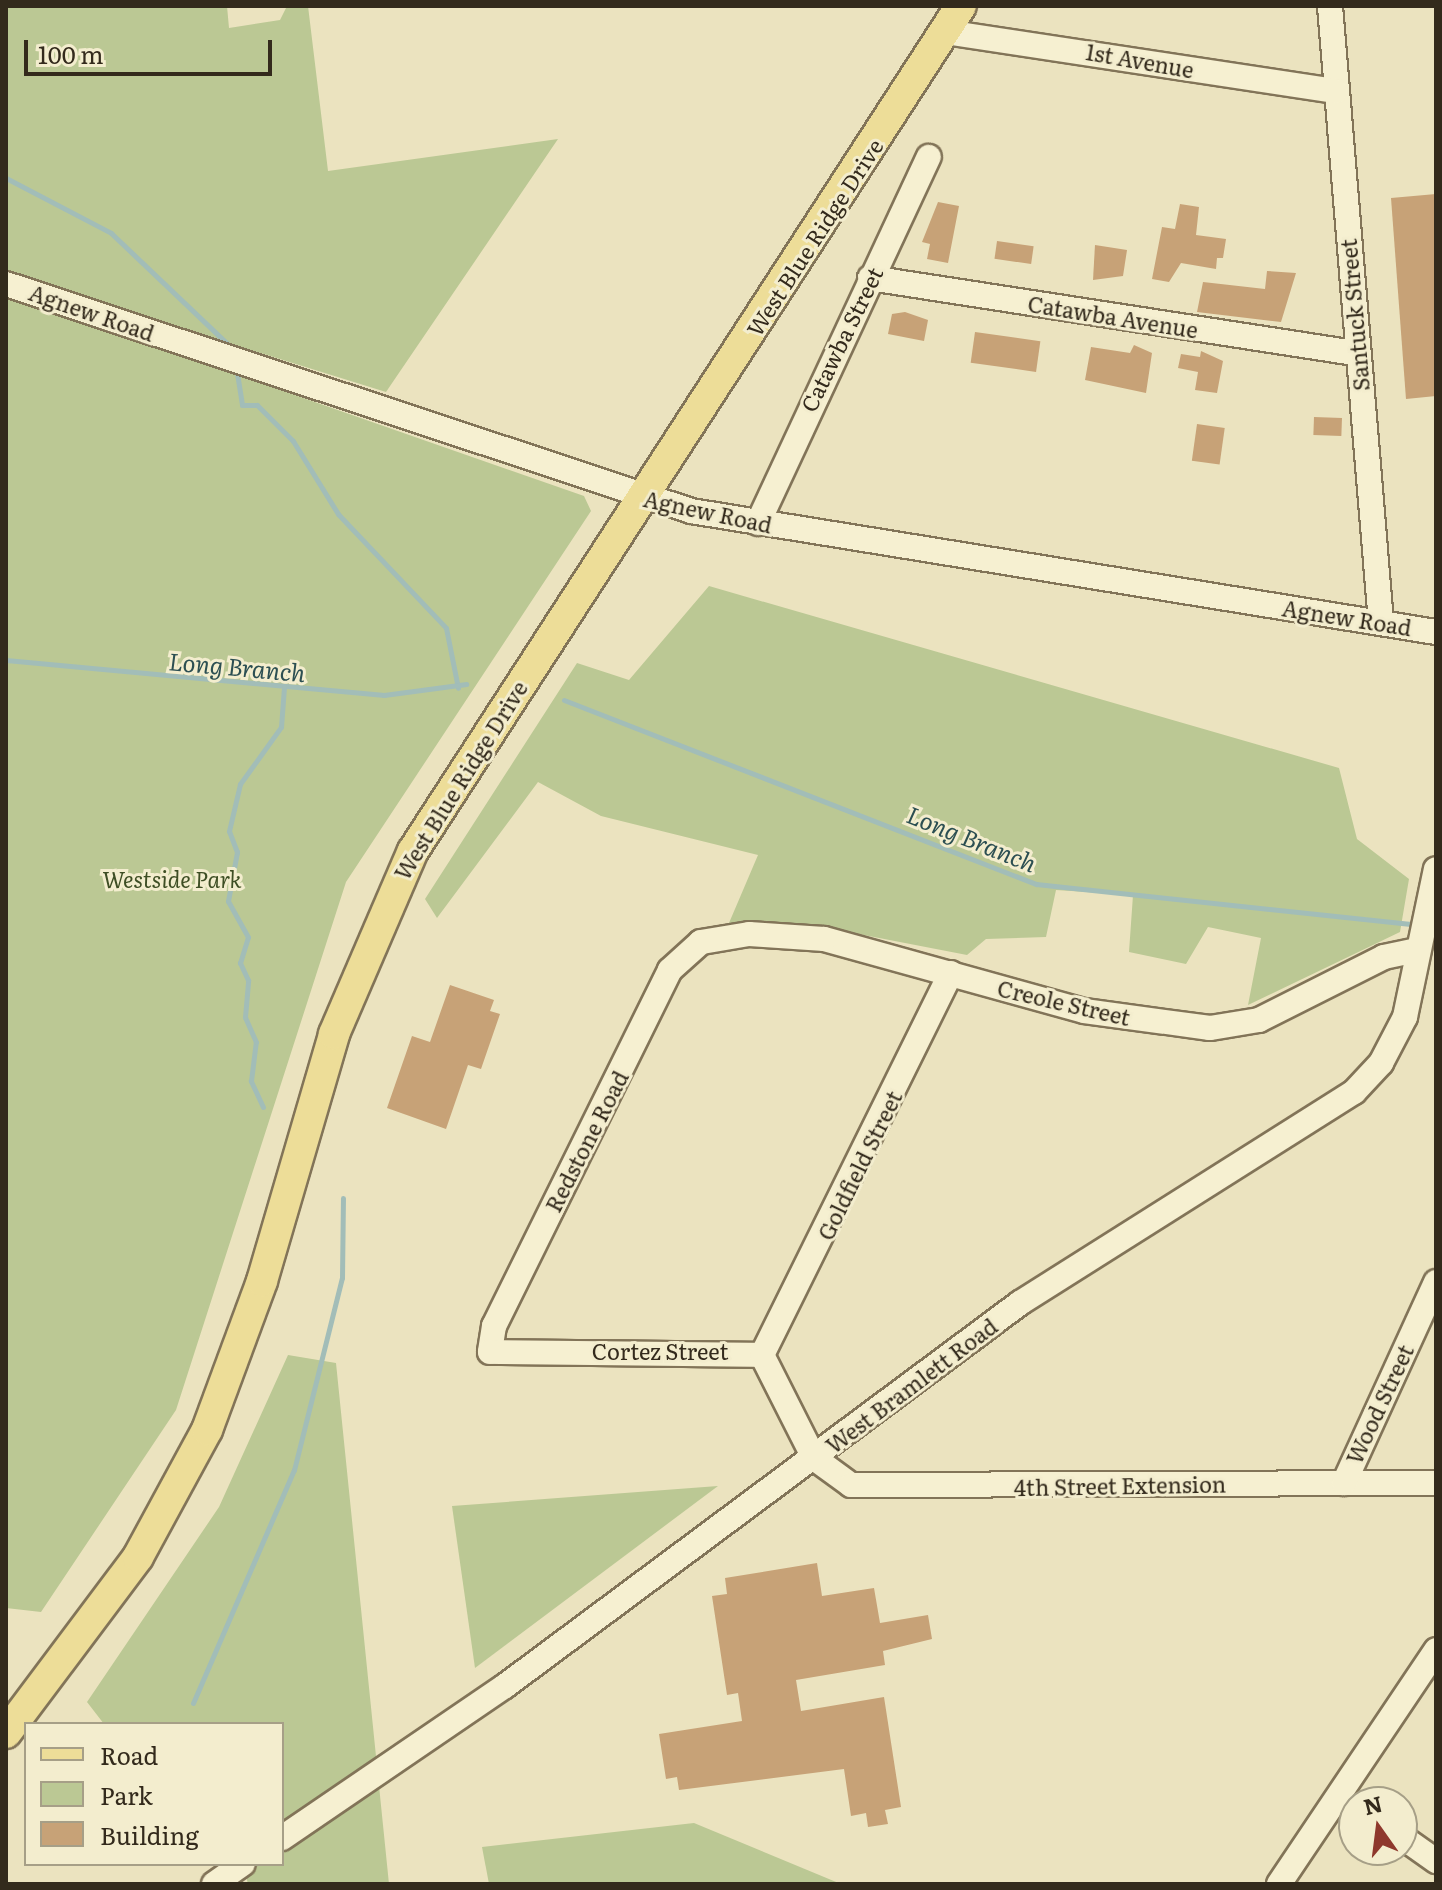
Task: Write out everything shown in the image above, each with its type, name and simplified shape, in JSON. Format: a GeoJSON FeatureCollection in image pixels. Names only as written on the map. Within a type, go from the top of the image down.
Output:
{"type":"FeatureCollection","features":[{"type":"Feature","properties":{"kind":"main road","name":"West Blue Ridge Drive"},"geometry":{"type":"LineString","coordinates":[[6,1733],[138,1557],[207,1430],[262,1281],[334,1034],[406,865],[961,6]]}},
{"type":"Feature","properties":{"kind":"street","name":"Santuck Street"},"geometry":{"type":"LineString","coordinates":[[1330,6],[1356,353],[1381,622]]}},
{"type":"Feature","properties":{"kind":"street","name":"1st Avenue"},"geometry":{"type":"LineString","coordinates":[[945,32],[1336,91]]}},
{"type":"Feature","properties":{"kind":"street","name":"Catawba Street"},"geometry":{"type":"LineString","coordinates":[[758,523],[929,157]]}},
{"type":"Feature","properties":{"kind":"street","name":"Catawba Avenue"},"geometry":{"type":"LineString","coordinates":[[870,278],[1356,353]]}},
{"type":"Feature","properties":{"kind":"street","name":"Agnew Road"},"geometry":{"type":"LineString","coordinates":[[6,284],[642,497],[758,523],[1436,632]]}},
{"type":"Feature","properties":{"kind":"street","name":"West Bramlett Road"},"geometry":{"type":"LineString","coordinates":[[284,1837],[505,1686],[1020,1303],[1354,1092],[1398,1033],[1436,869]]}},
{"type":"Feature","properties":{"kind":"street","name":"Creole Street"},"geometry":{"type":"LineString","coordinates":[[701,942],[749,934],[824,939],[1084,1011],[1224,1028],[1259,1020],[1372,962],[1418,944]]}},
{"type":"Feature","properties":{"kind":"street","name":"Redstone Road"},"geometry":{"type":"LineString","coordinates":[[490,1352],[494,1326],[670,970],[701,942]]}},
{"type":"Feature","properties":{"kind":"street","name":"Goldfield Street"},"geometry":{"type":"LineString","coordinates":[[762,1355],[951,973]]}},
{"type":"Feature","properties":{"kind":"street","name":"Wood Street"},"geometry":{"type":"LineString","coordinates":[[1344,1483],[1436,1282]]}},
{"type":"Feature","properties":{"kind":"street","name":"Cortez Street"},"geometry":{"type":"LineString","coordinates":[[490,1352],[762,1355]]}},
{"type":"Feature","properties":{"kind":"street"},"geometry":{"type":"LineString","coordinates":[[762,1355],[814,1458]]}},
{"type":"Feature","properties":{"kind":"street","name":"4th Street Extension"},"geometry":{"type":"LineString","coordinates":[[814,1458],[851,1485],[1436,1483]]}},
{"type":"Feature","properties":{"kind":"street"},"geometry":{"type":"LineString","coordinates":[[1353,1786],[1436,1650]]}},
{"type":"Feature","properties":{"kind":"street"},"geometry":{"type":"LineString","coordinates":[[1279,1884],[1338,1808]]}},
{"type":"Feature","properties":{"kind":"street"},"geometry":{"type":"LineString","coordinates":[[1418,1848],[1436,1861]]}},
{"type":"Feature","properties":{"kind":"green space","name":"Westside Park"},"geometry":{"type":"Polygon","coordinates":[[[6,6],[227,6],[229,28],[280,20],[287,6],[308,6],[328,171],[558,139],[386,392],[22,279],[14,297],[584,496],[591,511],[346,882],[176,1410],[41,1612],[6,1608],[6,6]]]}},
{"type":"Feature","properties":{"kind":"green space"},"geometry":{"type":"Polygon","coordinates":[[[709,586],[1339,768],[1357,839],[1409,879],[1400,932],[1248,1005],[1261,938],[1208,927],[1186,964],[1129,952],[1133,895],[1056,890],[1046,937],[986,939],[967,955],[843,931],[729,923],[758,855],[601,816],[538,782],[437,918],[425,899],[577,663],[629,680],[709,586]]]}},
{"type":"Feature","properties":{"kind":"green space"},"geometry":{"type":"Polygon","coordinates":[[[288,1355],[336,1363],[389,1884],[248,1884],[244,1866],[284,1866],[284,1722],[102,1722],[87,1702],[219,1507],[288,1355]]]}},
{"type":"Feature","properties":{"kind":"green space"},"geometry":{"type":"Polygon","coordinates":[[[718,1486],[475,1668],[452,1506],[718,1486]]]}},
{"type":"Feature","properties":{"kind":"green space"},"geometry":{"type":"Polygon","coordinates":[[[694,1823],[841,1884],[489,1884],[482,1847],[694,1823]]]}},
{"type":"Feature","properties":{"kind":"building"},"geometry":{"type":"Polygon","coordinates":[[[1436,194],[1436,396],[1406,399],[1391,198],[1436,194]]]}},
{"type":"Feature","properties":{"kind":"building"},"geometry":{"type":"Polygon","coordinates":[[[938,202],[959,206],[948,263],[927,259],[930,244],[922,242],[938,202]]]}},
{"type":"Feature","properties":{"kind":"building"},"geometry":{"type":"Polygon","coordinates":[[[1180,204],[1199,207],[1196,235],[1226,239],[1223,258],[1217,258],[1216,269],[1181,263],[1169,282],[1152,279],[1162,227],[1175,229],[1180,204]]]}},
{"type":"Feature","properties":{"kind":"building"},"geometry":{"type":"Polygon","coordinates":[[[997,241],[1034,246],[1031,264],[994,259],[997,241]]]}},
{"type":"Feature","properties":{"kind":"building"},"geometry":{"type":"Polygon","coordinates":[[[1095,245],[1127,250],[1123,276],[1093,280],[1095,245]]]}},
{"type":"Feature","properties":{"kind":"building"},"geometry":{"type":"Polygon","coordinates":[[[1267,271],[1296,273],[1281,322],[1197,312],[1203,282],[1265,289],[1267,271]]]}},
{"type":"Feature","properties":{"kind":"building"},"geometry":{"type":"Polygon","coordinates":[[[905,312],[928,320],[924,341],[888,334],[892,314],[905,312]]]}},
{"type":"Feature","properties":{"kind":"building"},"geometry":{"type":"Polygon","coordinates":[[[975,332],[1040,341],[1036,372],[971,363],[975,332]]]}},
{"type":"Feature","properties":{"kind":"building"},"geometry":{"type":"Polygon","coordinates":[[[1134,345],[1152,353],[1146,393],[1085,380],[1091,347],[1130,353],[1134,345]]]}},
{"type":"Feature","properties":{"kind":"building"},"geometry":{"type":"Polygon","coordinates":[[[1201,351],[1223,361],[1217,393],[1195,390],[1198,372],[1178,368],[1181,354],[1200,357],[1201,351]]]}},
{"type":"Feature","properties":{"kind":"building"},"geometry":{"type":"Polygon","coordinates":[[[1314,417],[1342,418],[1341,436],[1313,435],[1314,417]]]}},
{"type":"Feature","properties":{"kind":"building"},"geometry":{"type":"Polygon","coordinates":[[[1197,424],[1225,428],[1220,465],[1192,461],[1197,424]]]}},
{"type":"Feature","properties":{"kind":"building"},"geometry":{"type":"Polygon","coordinates":[[[450,985],[494,1000],[490,1011],[500,1014],[481,1069],[468,1065],[446,1129],[387,1108],[412,1036],[430,1042],[450,985]]]}},
{"type":"Feature","properties":{"kind":"building"},"geometry":{"type":"Polygon","coordinates":[[[817,1563],[822,1596],[874,1588],[880,1623],[928,1615],[932,1639],[883,1651],[885,1665],[796,1680],[801,1711],[884,1697],[901,1807],[885,1810],[888,1824],[868,1827],[866,1813],[851,1816],[844,1769],[679,1790],[677,1777],[666,1779],[659,1734],[742,1721],[738,1693],[727,1695],[712,1596],[727,1594],[725,1578],[817,1563]]]}},
{"type":"Feature","properties":{"kind":"waterway"},"geometry":{"type":"LineString","coordinates":[[6,178],[111,233],[233,349]]}},
{"type":"Feature","properties":{"kind":"waterway"},"geometry":{"type":"LineString","coordinates":[[237,373],[242,405],[257,405],[293,441],[338,514],[446,628],[458,688]]}},
{"type":"Feature","properties":{"kind":"waterway"},"geometry":{"type":"LineString","coordinates":[[6,660],[384,695],[466,684]]}},
{"type":"Feature","properties":{"kind":"waterway"},"geometry":{"type":"LineString","coordinates":[[263,1107],[251,1081],[256,1042],[245,1017],[248,980],[240,963],[248,937],[228,901],[237,852],[229,831],[240,784],[281,727],[284,687]]}},
{"type":"Feature","properties":{"kind":"waterway","name":"Long Branch"},"geometry":{"type":"LineString","coordinates":[[564,700],[1036,884],[1418,925]]}},
{"type":"Feature","properties":{"kind":"waterway"},"geometry":{"type":"LineString","coordinates":[[193,1703],[294,1470],[342,1278],[343,1198]]}}]}
